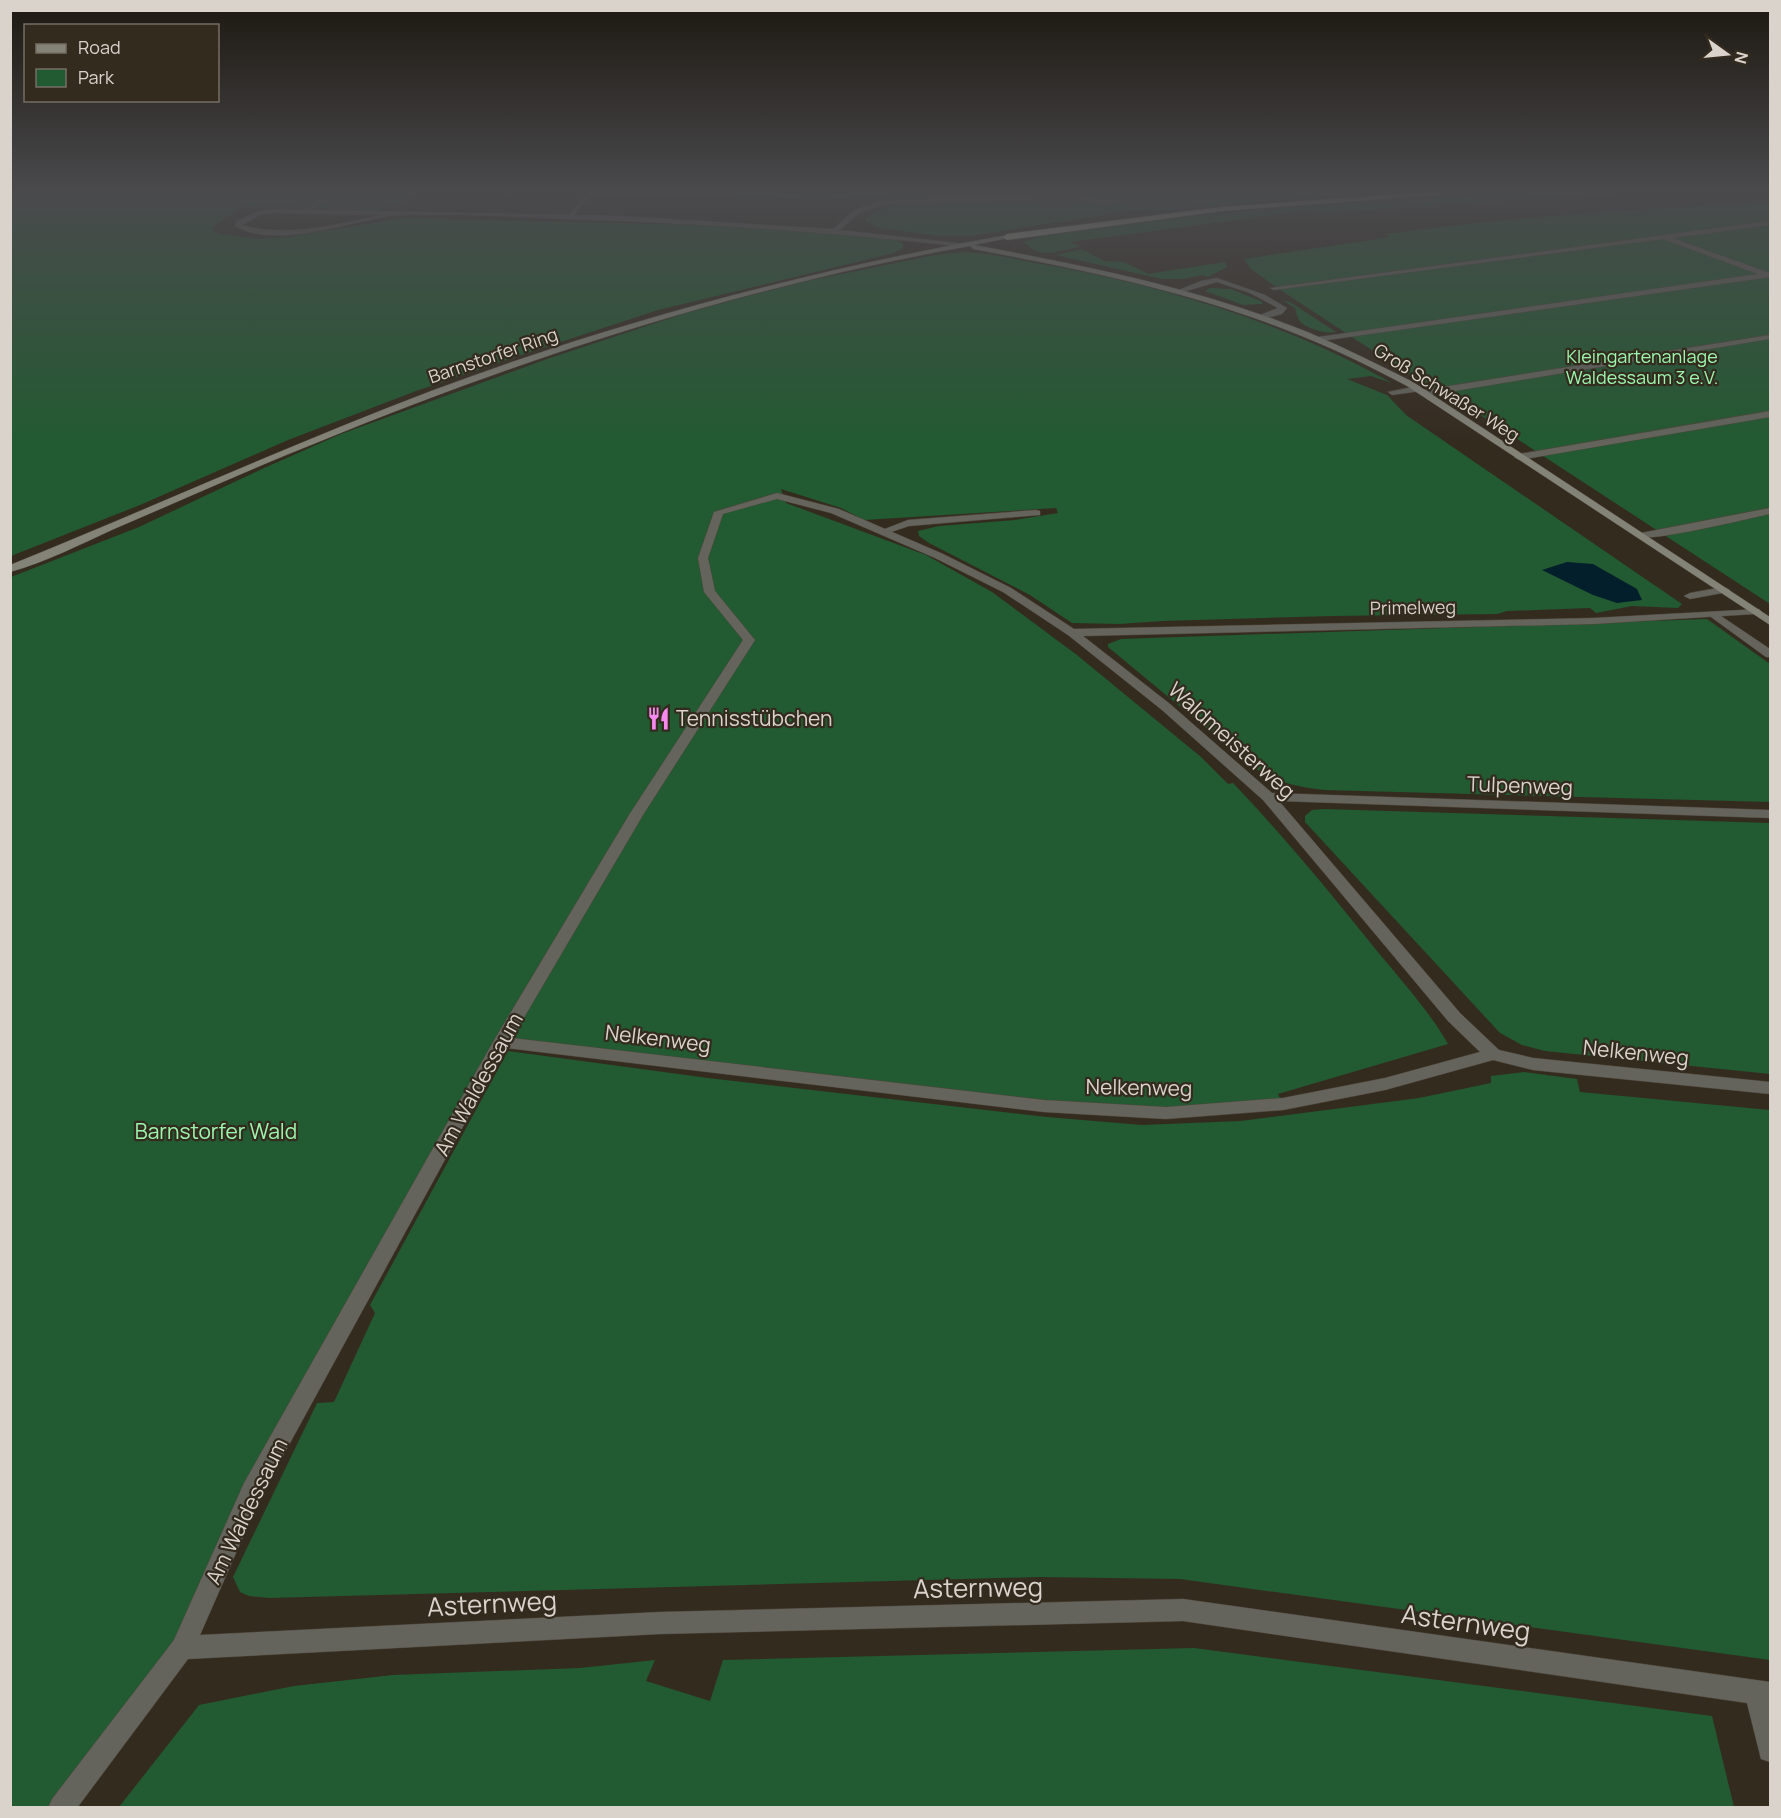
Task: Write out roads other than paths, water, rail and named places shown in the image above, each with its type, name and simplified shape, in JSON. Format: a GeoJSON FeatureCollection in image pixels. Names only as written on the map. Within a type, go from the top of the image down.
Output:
{"type":"FeatureCollection","features":[{"type":"Feature","properties":{"kind":"main road","name":"Barnstorfer Ring"},"geometry":{"type":"LineString","coordinates":[[10,569],[97,535],[355,423],[528,360],[755,289],[818,276]]}},
{"type":"Feature","properties":{"kind":"main road","name":"Groß Schwaßer Weg"},"geometry":{"type":"LineString","coordinates":[[1122,276],[1263,317],[1370,361],[1421,391],[1770,622]]}},
{"type":"Feature","properties":{"kind":"street"},"geometry":{"type":"LineString","coordinates":[[1274,288],[1367,276]]}},
{"type":"Feature","properties":{"kind":"street"},"geometry":{"type":"LineString","coordinates":[[1321,339],[1769,276]]}},
{"type":"Feature","properties":{"kind":"street"},"geometry":{"type":"LineString","coordinates":[[1180,291],[1216,280],[1280,304],[1283,308],[1279,312],[1263,317]]}},
{"type":"Feature","properties":{"kind":"street"},"geometry":{"type":"LineString","coordinates":[[1392,392],[1421,391],[1770,337]]}},
{"type":"Feature","properties":{"kind":"street"},"geometry":{"type":"LineString","coordinates":[[1519,457],[1770,414]]}},
{"type":"Feature","properties":{"kind":"street","name":"Am Waldessaum"},"geometry":{"type":"LineString","coordinates":[[61,1808],[182,1648],[252,1490],[501,1042],[636,815],[749,640],[710,592],[703,558],[719,512],[777,496],[835,511],[882,532]]}},
{"type":"Feature","properties":{"kind":"street"},"geometry":{"type":"LineString","coordinates":[[1641,536],[1770,511]]}},
{"type":"Feature","properties":{"kind":"street"},"geometry":{"type":"LineString","coordinates":[[882,532],[908,523],[1036,513]]}},
{"type":"Feature","properties":{"kind":"street","name":"Waldmeisterweg"},"geometry":{"type":"LineString","coordinates":[[882,532],[939,556],[1007,590],[1072,633],[1166,707],[1269,797],[1454,1017],[1492,1054]]}},
{"type":"Feature","properties":{"kind":"street"},"geometry":{"type":"LineString","coordinates":[[1690,596],[1724,590]]}},
{"type":"Feature","properties":{"kind":"street","name":"Primelweg"},"geometry":{"type":"LineString","coordinates":[[1072,633],[1594,621],[1755,611]]}},
{"type":"Feature","properties":{"kind":"street"},"geometry":{"type":"LineString","coordinates":[[1715,615],[1770,654]]}},
{"type":"Feature","properties":{"kind":"street","name":"Tulpenweg"},"geometry":{"type":"LineString","coordinates":[[1269,797],[1770,814]]}},
{"type":"Feature","properties":{"kind":"street","name":"Nelkenweg"},"geometry":{"type":"LineString","coordinates":[[501,1042],[1044,1106],[1166,1113],[1283,1104],[1386,1084],[1492,1054],[1533,1064],[1770,1088]]}},
{"type":"Feature","properties":{"kind":"street","name":"Asternweg"},"geometry":{"type":"LineString","coordinates":[[182,1648],[660,1623],[1183,1610],[1764,1693]]}},
{"type":"Feature","properties":{"kind":"street"},"geometry":{"type":"LineString","coordinates":[[1764,1693],[1770,1750]]}},
{"type":"Feature","properties":{"kind":"water"},"geometry":{"type":"Polygon","coordinates":[[[1567,562],[1593,564],[1637,589],[1642,600],[1617,603],[1593,595],[1542,570],[1567,562]]]}},
{"type":"Feature","properties":{"kind":"place","name":"Tennisstübchen"},"geometry":{"type":"Point","coordinates":[658,718]}},
{"type":"Feature","properties":{"kind":"park label","name":"Kleingartenanlage Waldessaum 3 e.V."},"geometry":{"type":"Point","coordinates":[1642,366]}},
{"type":"Feature","properties":{"kind":"park label","name":"Barnstorfer Wald"},"geometry":{"type":"Point","coordinates":[216,1131]}}]}
